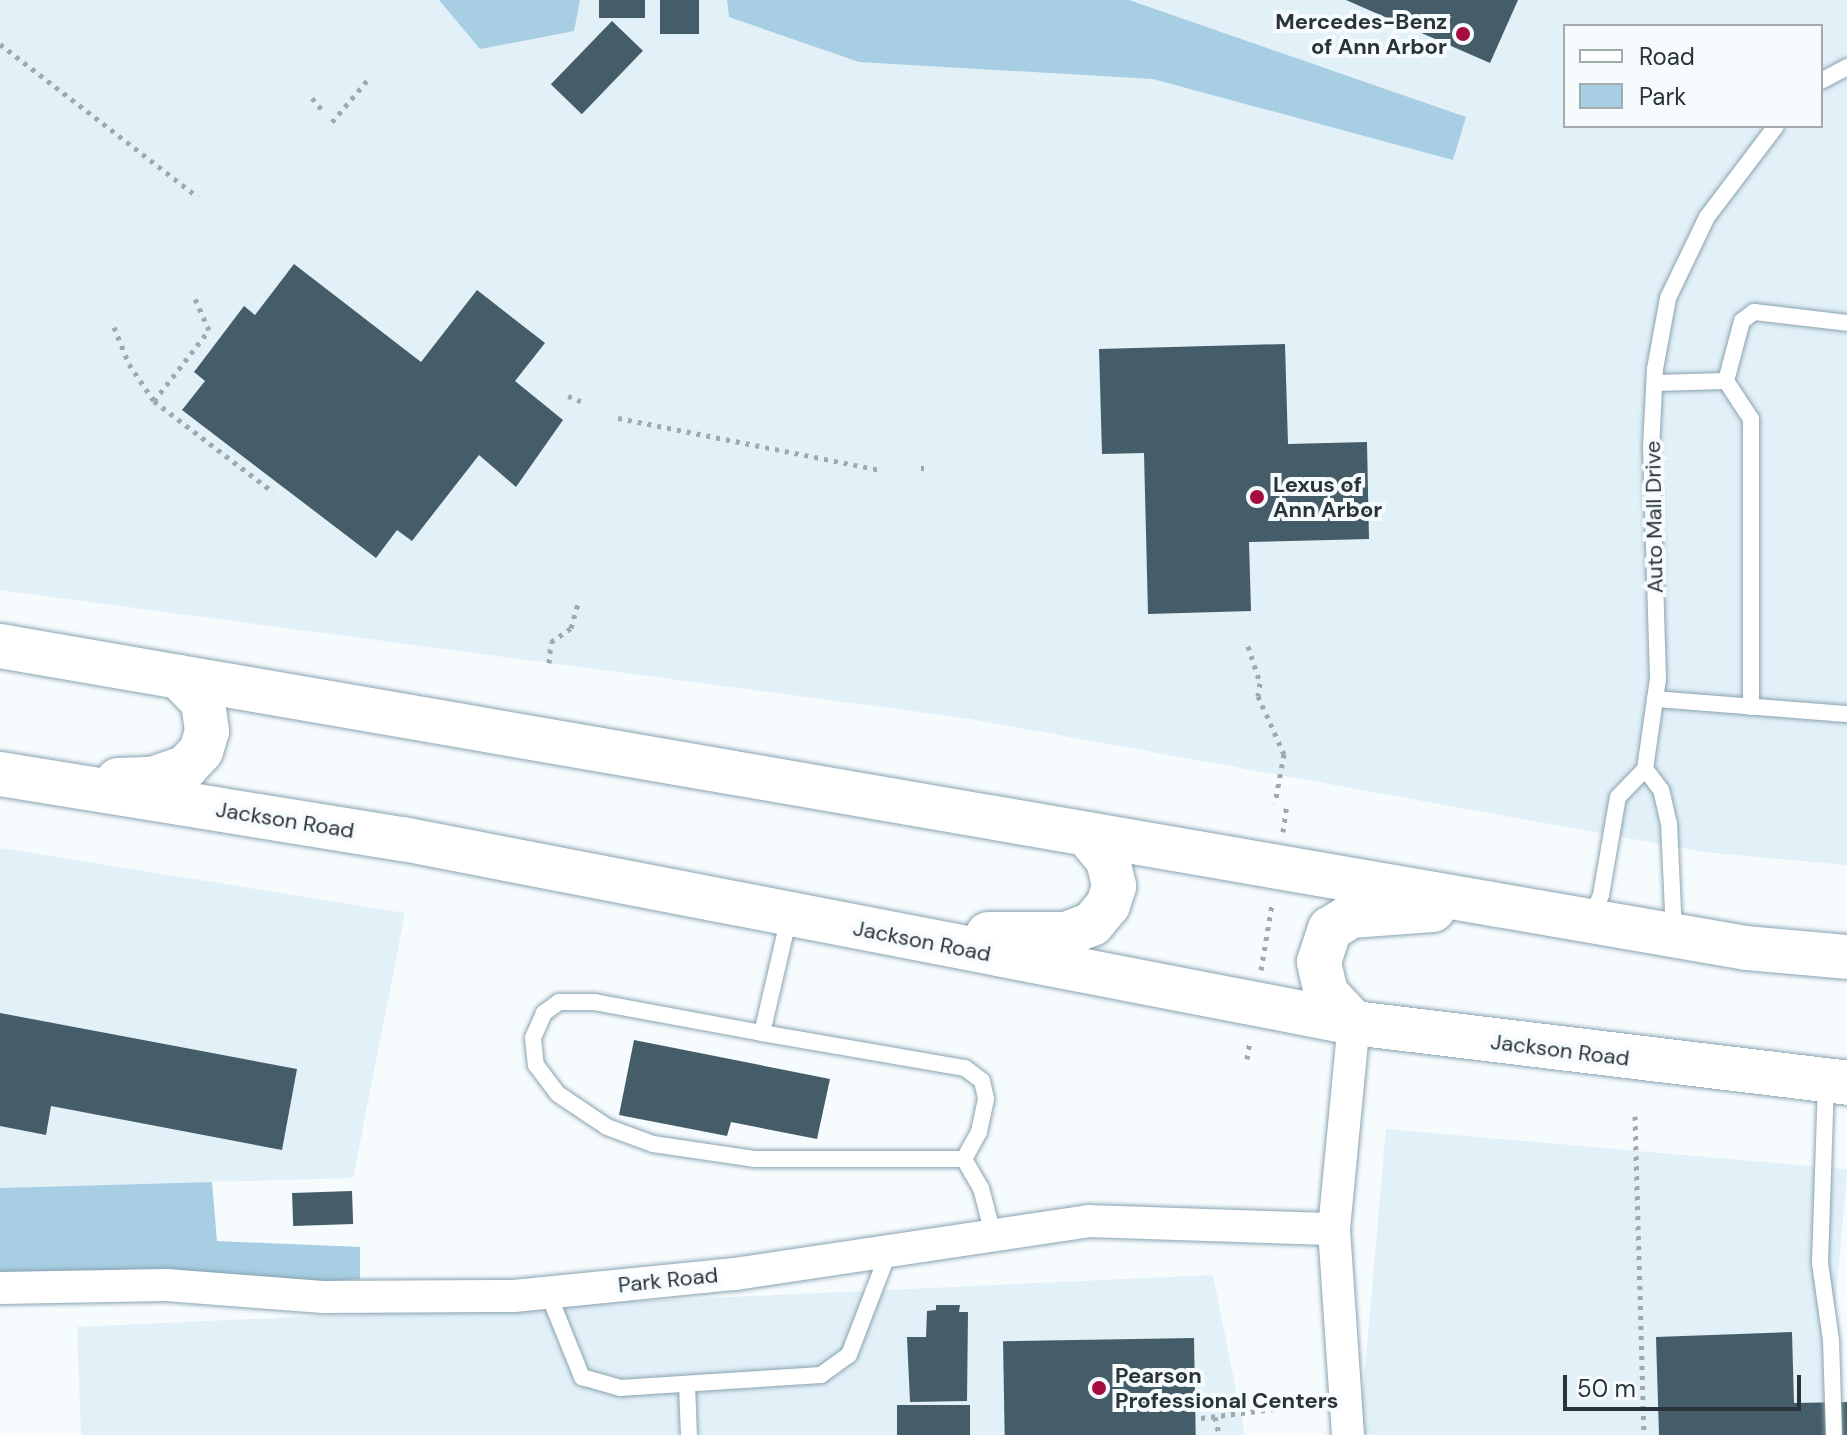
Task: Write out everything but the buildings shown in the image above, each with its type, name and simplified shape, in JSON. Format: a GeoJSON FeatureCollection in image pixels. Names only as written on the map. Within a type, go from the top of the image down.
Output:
{"type":"FeatureCollection","features":[{"type":"Feature","properties":{"kind":"main road"},"geometry":{"type":"LineString","coordinates":[[0,646],[1674,935],[1847,957]]}},
{"type":"Feature","properties":{"kind":"main road"},"geometry":{"type":"LineString","coordinates":[[48,781],[152,779],[186,767],[201,751],[207,731],[203,702],[179,677]]}},
{"type":"Feature","properties":{"kind":"main road","name":"Jackson Road"},"geometry":{"type":"LineString","coordinates":[[0,774],[403,839],[886,935],[1354,1023],[1836,1082]]}},
{"type":"Feature","properties":{"kind":"main road"},"geometry":{"type":"LineString","coordinates":[[886,935],[1066,934],[1092,924],[1108,905],[1114,886],[1108,860],[1086,834]]}},
{"type":"Feature","properties":{"kind":"main road"},"geometry":{"type":"LineString","coordinates":[[1354,1023],[1326,993],[1319,962],[1330,929],[1351,916],[1499,905]]}},
{"type":"Feature","properties":{"kind":"street"},"geometry":{"type":"LineString","coordinates":[[1348,1435],[1334,1229],[1354,1023]]}},
{"type":"Feature","properties":{"kind":"street","name":"Park Road"},"geometry":{"type":"LineString","coordinates":[[0,1288],[166,1285],[323,1297],[548,1293],[735,1274],[1088,1221],[1334,1229]]}},
{"type":"Feature","properties":{"kind":"lane"},"geometry":{"type":"LineString","coordinates":[[1823,80],[1847,67]]}},
{"type":"Feature","properties":{"kind":"lane","name":"Auto Mall Drive"},"geometry":{"type":"LineString","coordinates":[[1645,769],[1655,699],[1651,448],[1655,383],[1674,284],[1707,217],[1774,128]]}},
{"type":"Feature","properties":{"kind":"lane"},"geometry":{"type":"LineString","coordinates":[[1751,707],[1751,419],[1726,381],[1742,321],[1754,312],[1847,323]]}},
{"type":"Feature","properties":{"kind":"lane"},"geometry":{"type":"LineString","coordinates":[[1655,383],[1726,381]]}},
{"type":"Feature","properties":{"kind":"lane"},"geometry":{"type":"LineString","coordinates":[[1655,699],[1847,714]]}},
{"type":"Feature","properties":{"kind":"lane"},"geometry":{"type":"LineString","coordinates":[[1590,920],[1601,895],[1618,797],[1645,769],[1661,790],[1669,824],[1674,935]]}},
{"type":"Feature","properties":{"kind":"lane"},"geometry":{"type":"LineString","coordinates":[[762,1033],[789,916]]}},
{"type":"Feature","properties":{"kind":"lane"},"geometry":{"type":"LineString","coordinates":[[559,1002],[595,1002],[965,1068],[982,1081],[986,1099],[979,1132],[964,1159],[754,1159],[653,1144],[607,1127],[558,1094],[536,1065],[533,1038],[544,1013],[559,1002]]}},
{"type":"Feature","properties":{"kind":"lane"},"geometry":{"type":"LineString","coordinates":[[1834,1435],[1831,1340],[1820,1263],[1836,1082]]}},
{"type":"Feature","properties":{"kind":"lane"},"geometry":{"type":"LineString","coordinates":[[964,1159],[981,1188],[993,1234]]}},
{"type":"Feature","properties":{"kind":"lane"},"geometry":{"type":"LineString","coordinates":[[548,1293],[582,1377],[620,1388],[821,1375],[849,1355],[889,1250]]}},
{"type":"Feature","properties":{"kind":"lane"},"geometry":{"type":"LineString","coordinates":[[687,1384],[689,1435]]}},
{"type":"Feature","properties":{"kind":"path"},"geometry":{"type":"LineString","coordinates":[[0,44],[198,197]]}},
{"type":"Feature","properties":{"kind":"path"},"geometry":{"type":"LineString","coordinates":[[332,122],[352,92],[371,76]]}},
{"type":"Feature","properties":{"kind":"path"},"geometry":{"type":"LineString","coordinates":[[312,98],[323,111]]}},
{"type":"Feature","properties":{"kind":"path"},"geometry":{"type":"LineString","coordinates":[[154,401],[209,330],[194,297]]}},
{"type":"Feature","properties":{"kind":"path"},"geometry":{"type":"LineString","coordinates":[[114,327],[129,364],[154,401],[273,492]]}},
{"type":"Feature","properties":{"kind":"path"},"geometry":{"type":"LineString","coordinates":[[568,396],[583,402]]}},
{"type":"Feature","properties":{"kind":"path"},"geometry":{"type":"LineString","coordinates":[[618,418],[880,470]]}},
{"type":"Feature","properties":{"kind":"path"},"geometry":{"type":"LineString","coordinates":[[549,663],[551,642],[571,628],[578,603]]}},
{"type":"Feature","properties":{"kind":"path"},"geometry":{"type":"LineString","coordinates":[[1248,646],[1260,683],[1258,696],[1284,754],[1275,803]]}},
{"type":"Feature","properties":{"kind":"path"},"geometry":{"type":"LineString","coordinates":[[1281,845],[1287,805]]}},
{"type":"Feature","properties":{"kind":"path"},"geometry":{"type":"LineString","coordinates":[[1260,975],[1273,893]]}},
{"type":"Feature","properties":{"kind":"path"},"geometry":{"type":"LineString","coordinates":[[1635,1116],[1644,1435]]}},
{"type":"Feature","properties":{"kind":"path"},"geometry":{"type":"LineString","coordinates":[[1201,1418],[1289,1407]]}},
{"type":"Feature","properties":{"kind":"path"},"geometry":{"type":"LineString","coordinates":[[1215,1417],[1219,1435]]}},
{"type":"Feature","properties":{"kind":"shaded area"},"geometry":{"type":"Polygon","coordinates":[[[0,0],[1847,0],[1847,865],[1704,852],[965,718],[0,590],[0,0]]]}},
{"type":"Feature","properties":{"kind":"shaded area"},"geometry":{"type":"Polygon","coordinates":[[[0,848],[405,913],[353,1178],[0,1188],[0,848]]]}},
{"type":"Feature","properties":{"kind":"shaded area"},"geometry":{"type":"Polygon","coordinates":[[[1386,1129],[1847,1169],[1824,1435],[1359,1434],[1386,1129]]]}},
{"type":"Feature","properties":{"kind":"shaded area"},"geometry":{"type":"Polygon","coordinates":[[[1213,1275],[1245,1435],[81,1435],[77,1327],[1213,1275]]]}},
{"type":"Feature","properties":{"kind":"green space"},"geometry":{"type":"Polygon","coordinates":[[[439,0],[580,0],[574,31],[480,49],[439,0]]]}},
{"type":"Feature","properties":{"kind":"green space"},"geometry":{"type":"Polygon","coordinates":[[[727,0],[1129,0],[1466,117],[1453,160],[1153,79],[859,62],[729,17],[727,0]]]}},
{"type":"Feature","properties":{"kind":"green space"},"geometry":{"type":"Polygon","coordinates":[[[212,1182],[217,1241],[360,1247],[360,1279],[0,1304],[0,1188],[212,1182]]]}},
{"type":"Feature","properties":{"kind":"place","name":"Mercedes-Benz of Ann Arbor"},"geometry":{"type":"Point","coordinates":[1463,34]}},
{"type":"Feature","properties":{"kind":"place","name":"Lexus of Ann Arbor"},"geometry":{"type":"Point","coordinates":[1257,497]}},
{"type":"Feature","properties":{"kind":"place","name":"Pearson Professional Centers"},"geometry":{"type":"Point","coordinates":[1099,1388]}}]}
